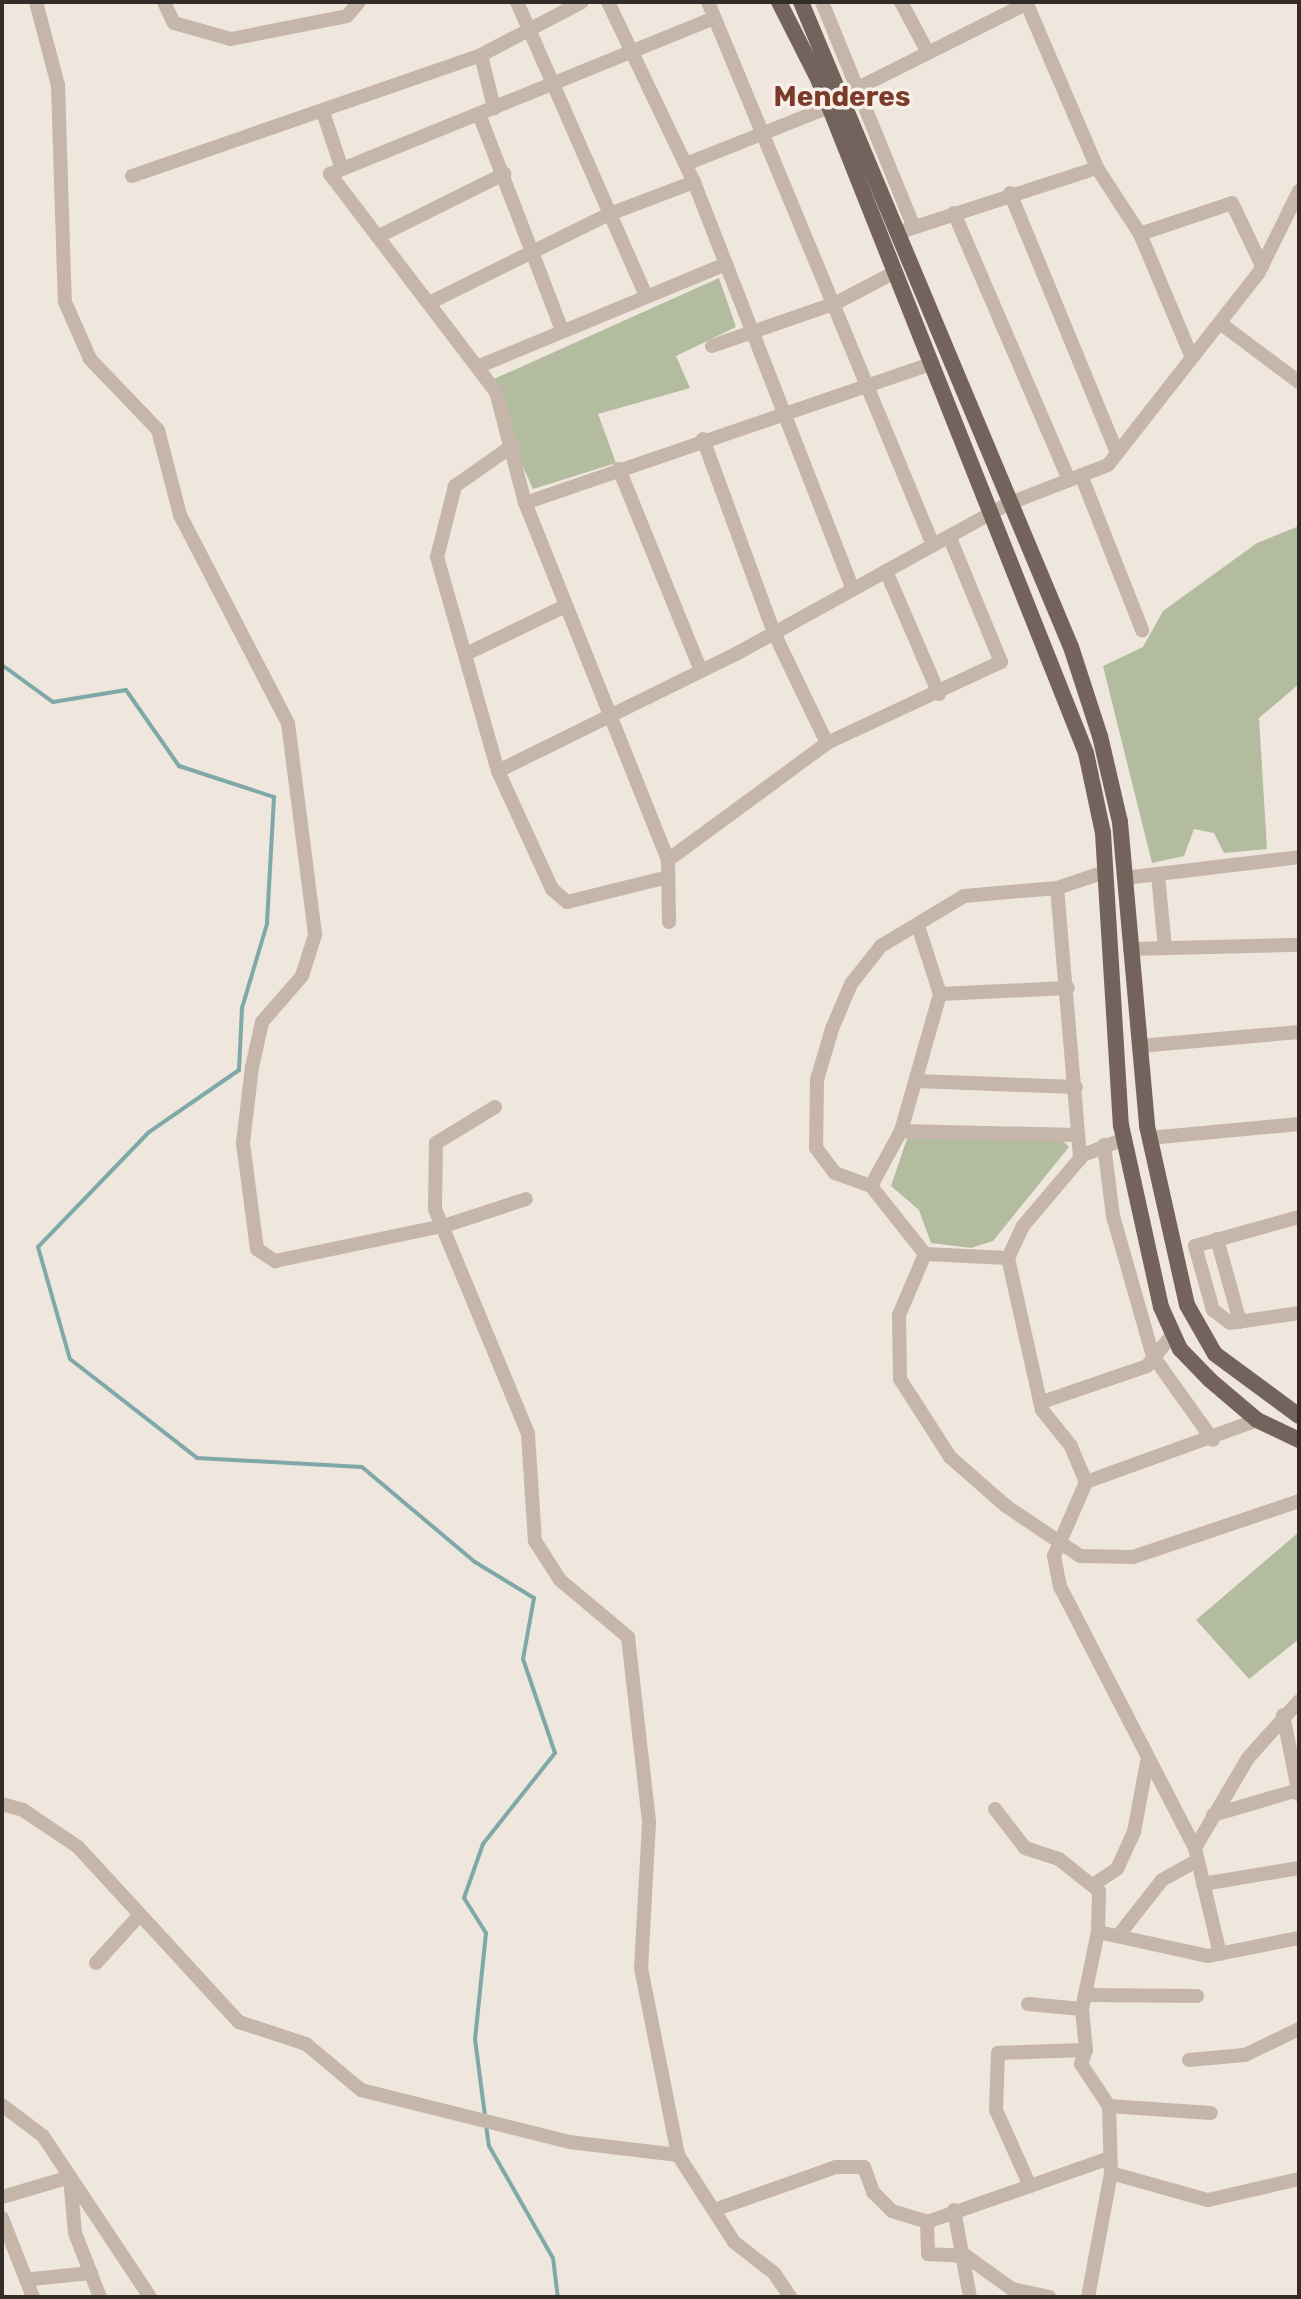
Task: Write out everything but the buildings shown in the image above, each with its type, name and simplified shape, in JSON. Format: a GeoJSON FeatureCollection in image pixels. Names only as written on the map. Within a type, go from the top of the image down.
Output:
{"type":"FeatureCollection","features":[{"type":"Feature","properties":{"kind":"main road"},"geometry":{"type":"LineString","coordinates":[[779,2],[835,102],[894,234],[1010,503],[1100,736],[1124,878],[1149,1138],[1187,1305],[1215,1354],[1299,1416]]}},
{"type":"Feature","properties":{"kind":"main road"},"geometry":{"type":"LineString","coordinates":[[801,2],[895,272],[1086,753],[1105,872],[1124,1139],[1173,1334],[1180,1349],[1257,1420],[1299,1440]]}},
{"type":"Feature","properties":{"kind":"street"},"geometry":{"type":"LineString","coordinates":[[36,2],[58,85],[65,302],[90,359],[158,430],[180,515],[288,723],[315,935],[302,976],[262,1022],[243,1143],[249,1229],[257,1249],[275,1261],[447,1225],[526,1199]]}},
{"type":"Feature","properties":{"kind":"street"},"geometry":{"type":"LineString","coordinates":[[164,2],[174,23],[231,39],[347,16],[359,2]]}},
{"type":"Feature","properties":{"kind":"street"},"geometry":{"type":"LineString","coordinates":[[517,2],[557,82],[645,294]]}},
{"type":"Feature","properties":{"kind":"street"},"geometry":{"type":"LineString","coordinates":[[132,176],[481,55],[582,2]]}},
{"type":"Feature","properties":{"kind":"street"},"geometry":{"type":"LineString","coordinates":[[608,2],[634,50],[694,182],[787,410],[853,589]]}},
{"type":"Feature","properties":{"kind":"street"},"geometry":{"type":"LineString","coordinates":[[708,2],[869,380],[933,545]]}},
{"type":"Feature","properties":{"kind":"street"},"geometry":{"type":"LineString","coordinates":[[822,2],[862,85],[914,227]]}},
{"type":"Feature","properties":{"kind":"street"},"geometry":{"type":"LineString","coordinates":[[901,2],[927,51]]}},
{"type":"Feature","properties":{"kind":"street"},"geometry":{"type":"LineString","coordinates":[[686,164],[764,136],[1027,3],[1097,168],[1140,234],[1192,358]]}},
{"type":"Feature","properties":{"kind":"street"},"geometry":{"type":"LineString","coordinates":[[669,922],[668,860],[613,714],[563,607],[525,503],[512,446],[482,365],[330,174],[714,18]]}},
{"type":"Feature","properties":{"kind":"street"},"geometry":{"type":"LineString","coordinates":[[481,55],[494,108]]}},
{"type":"Feature","properties":{"kind":"street"},"geometry":{"type":"LineString","coordinates":[[323,112],[342,169]]}},
{"type":"Feature","properties":{"kind":"street"},"geometry":{"type":"LineString","coordinates":[[479,114],[537,253],[562,330]]}},
{"type":"Feature","properties":{"kind":"street"},"geometry":{"type":"LineString","coordinates":[[894,234],[1010,193],[1097,168]]}},
{"type":"Feature","properties":{"kind":"street"},"geometry":{"type":"LineString","coordinates":[[379,236],[504,174]]}},
{"type":"Feature","properties":{"kind":"street"},"geometry":{"type":"LineString","coordinates":[[431,302],[612,214],[694,182]]}},
{"type":"Feature","properties":{"kind":"street"},"geometry":{"type":"LineString","coordinates":[[1010,193],[1117,453]]}},
{"type":"Feature","properties":{"kind":"street"},"geometry":{"type":"LineString","coordinates":[[498,771],[774,633],[1010,503],[1075,477],[1117,453],[1262,266],[1299,193]]}},
{"type":"Feature","properties":{"kind":"street"},"geometry":{"type":"LineString","coordinates":[[1140,234],[1232,203],[1262,266]]}},
{"type":"Feature","properties":{"kind":"street"},"geometry":{"type":"LineString","coordinates":[[954,213],[1142,630]]}},
{"type":"Feature","properties":{"kind":"street"},"geometry":{"type":"LineString","coordinates":[[482,365],[645,294],[726,264]]}},
{"type":"Feature","properties":{"kind":"street"},"geometry":{"type":"LineString","coordinates":[[712,346],[836,303],[895,272]]}},
{"type":"Feature","properties":{"kind":"street"},"geometry":{"type":"LineString","coordinates":[[1220,323],[1299,382]]}},
{"type":"Feature","properties":{"kind":"street"},"geometry":{"type":"LineString","coordinates":[[525,503],[869,380],[932,364]]}},
{"type":"Feature","properties":{"kind":"street"},"geometry":{"type":"LineString","coordinates":[[703,439],[774,633],[827,743]]}},
{"type":"Feature","properties":{"kind":"street"},"geometry":{"type":"LineString","coordinates":[[512,446],[455,486],[441,528],[442,583],[468,653],[498,771],[552,889],[567,902],[668,877]]}},
{"type":"Feature","properties":{"kind":"street"},"geometry":{"type":"LineString","coordinates":[[619,469],[701,671]]}},
{"type":"Feature","properties":{"kind":"street"},"geometry":{"type":"LineString","coordinates":[[668,860],[827,743],[939,694],[1001,662],[949,536]]}},
{"type":"Feature","properties":{"kind":"street"},"geometry":{"type":"LineString","coordinates":[[886,571],[939,694]]}},
{"type":"Feature","properties":{"kind":"street"},"geometry":{"type":"LineString","coordinates":[[468,653],[563,607]]}},
{"type":"Feature","properties":{"kind":"street"},"geometry":{"type":"LineString","coordinates":[[1124,878],[1299,857]]}},
{"type":"Feature","properties":{"kind":"street"},"geometry":{"type":"LineString","coordinates":[[1008,1258],[925,1254],[871,1186],[835,1173],[816,1148],[817,1080],[851,984],[881,946],[964,896],[1057,888],[1105,872]]}},
{"type":"Feature","properties":{"kind":"street"},"geometry":{"type":"LineString","coordinates":[[1158,875],[1165,948]]}},
{"type":"Feature","properties":{"kind":"street"},"geometry":{"type":"LineString","coordinates":[[1057,888],[1068,988],[1080,1159]]}},
{"type":"Feature","properties":{"kind":"street"},"geometry":{"type":"LineString","coordinates":[[871,1186],[901,1131],[940,994],[918,926]]}},
{"type":"Feature","properties":{"kind":"street"},"geometry":{"type":"LineString","coordinates":[[1130,949],[1299,945]]}},
{"type":"Feature","properties":{"kind":"street"},"geometry":{"type":"LineString","coordinates":[[940,994],[1068,988]]}},
{"type":"Feature","properties":{"kind":"street"},"geometry":{"type":"LineString","coordinates":[[1139,1046],[1299,1032]]}},
{"type":"Feature","properties":{"kind":"street"},"geometry":{"type":"LineString","coordinates":[[917,1081],[1076,1087]]}},
{"type":"Feature","properties":{"kind":"street"},"geometry":{"type":"LineString","coordinates":[[495,1107],[436,1143],[431,1154],[435,1209],[447,1225],[528,1434],[535,1541],[560,1580],[628,1637],[649,1822],[641,1968],[678,2155],[734,2242],[774,2273],[790,2297]]}},
{"type":"Feature","properties":{"kind":"street"},"geometry":{"type":"LineString","coordinates":[[1149,1138],[1299,1124]]}},
{"type":"Feature","properties":{"kind":"street"},"geometry":{"type":"LineString","coordinates":[[901,1131],[1078,1135]]}},
{"type":"Feature","properties":{"kind":"street"},"geometry":{"type":"LineString","coordinates":[[1086,1482],[1042,1402],[1008,1258],[1023,1226],[1080,1159],[1104,1145],[1124,1139]]}},
{"type":"Feature","properties":{"kind":"street"},"geometry":{"type":"LineString","coordinates":[[1104,1145],[1113,1216],[1153,1356],[1213,1440]]}},
{"type":"Feature","properties":{"kind":"street"},"geometry":{"type":"LineString","coordinates":[[1299,1217],[1195,1246],[1213,1310],[1240,1322],[1299,1313]]}},
{"type":"Feature","properties":{"kind":"street"},"geometry":{"type":"LineString","coordinates":[[1217,1239],[1240,1322]]}},
{"type":"Feature","properties":{"kind":"street"},"geometry":{"type":"LineString","coordinates":[[925,1254],[899,1315],[900,1379],[950,1457],[1080,1556],[1133,1557],[1299,1501]]}},
{"type":"Feature","properties":{"kind":"street"},"geometry":{"type":"LineString","coordinates":[[1042,1402],[1147,1366],[1173,1334]]}},
{"type":"Feature","properties":{"kind":"street"},"geometry":{"type":"LineString","coordinates":[[1220,1954],[1196,1854],[1060,1587],[1056,1540],[1086,1482],[1213,1440],[1257,1420]]}},
{"type":"Feature","properties":{"kind":"street"},"geometry":{"type":"LineString","coordinates":[[1118,1936],[1162,1880],[1196,1854],[1213,1815],[1283,1715],[1299,1701]]}},
{"type":"Feature","properties":{"kind":"street"},"geometry":{"type":"LineString","coordinates":[[1213,1815],[1299,1792],[1283,1715]]}},
{"type":"Feature","properties":{"kind":"street"},"geometry":{"type":"LineString","coordinates":[[1093,1885],[1117,1869],[1134,1832],[1147,1762]]}},
{"type":"Feature","properties":{"kind":"street"},"geometry":{"type":"LineString","coordinates":[[2,1804],[23,1810],[78,1847],[137,1918],[239,2022],[306,2044],[361,2090],[502,2125],[678,2155]]}},
{"type":"Feature","properties":{"kind":"street"},"geometry":{"type":"LineString","coordinates":[[995,1809],[1025,1848],[1059,1859],[1093,1885],[1102,1903],[1084,2002],[1086,2050],[1081,2064],[1109,2106],[1111,2165],[1088,2297]]}},
{"type":"Feature","properties":{"kind":"street"},"geometry":{"type":"LineString","coordinates":[[1203,1884],[1299,1868]]}},
{"type":"Feature","properties":{"kind":"street"},"geometry":{"type":"LineString","coordinates":[[96,1963],[137,1918]]}},
{"type":"Feature","properties":{"kind":"street"},"geometry":{"type":"LineString","coordinates":[[1098,1932],[1220,1954],[1299,1938]]}},
{"type":"Feature","properties":{"kind":"street"},"geometry":{"type":"LineString","coordinates":[[1028,2004],[1197,1996]]}},
{"type":"Feature","properties":{"kind":"street"},"geometry":{"type":"LineString","coordinates":[[1189,2060],[1245,2055],[1299,2029]]}},
{"type":"Feature","properties":{"kind":"street"},"geometry":{"type":"LineString","coordinates":[[1030,2186],[996,2110],[998,2053],[1086,2050]]}},
{"type":"Feature","properties":{"kind":"street"},"geometry":{"type":"LineString","coordinates":[[2,2105],[43,2136],[150,2297]]}},
{"type":"Feature","properties":{"kind":"street"},"geometry":{"type":"LineString","coordinates":[[1109,2106],[1211,2113]]}},
{"type":"Feature","properties":{"kind":"street"},"geometry":{"type":"LineString","coordinates":[[714,2210],[836,2167],[864,2167],[873,2192],[892,2211],[927,2222],[954,2210],[1030,2186],[1111,2165],[1208,2200],[1299,2179]]}},
{"type":"Feature","properties":{"kind":"street"},"geometry":{"type":"LineString","coordinates":[[2,2197],[70,2177]]}},
{"type":"Feature","properties":{"kind":"street"},"geometry":{"type":"LineString","coordinates":[[70,2177],[75,2233],[100,2297]]}},
{"type":"Feature","properties":{"kind":"street"},"geometry":{"type":"LineString","coordinates":[[954,2210],[966,2256],[970,2297]]}},
{"type":"Feature","properties":{"kind":"street"},"geometry":{"type":"LineString","coordinates":[[3,2222],[32,2279],[33,2297]]}},
{"type":"Feature","properties":{"kind":"street"},"geometry":{"type":"LineString","coordinates":[[927,2222],[928,2254],[966,2256],[1012,2293],[1049,2297]]}},
{"type":"Feature","properties":{"kind":"street"},"geometry":{"type":"LineString","coordinates":[[32,2279],[91,2273]]}},
{"type":"Feature","properties":{"kind":"green space"},"geometry":{"type":"Polygon","coordinates":[[[719,278],[736,327],[676,356],[690,388],[598,414],[616,463],[533,489],[485,383],[719,278]]]}},
{"type":"Feature","properties":{"kind":"green space"},"geometry":{"type":"Polygon","coordinates":[[[1299,526],[1299,684],[1259,718],[1267,849],[1224,853],[1214,833],[1194,829],[1184,856],[1152,863],[1103,666],[1143,647],[1163,611],[1257,543],[1299,526]]]}},
{"type":"Feature","properties":{"kind":"green space"},"geometry":{"type":"Polygon","coordinates":[[[908,1136],[1063,1141],[1069,1147],[993,1241],[971,1248],[931,1243],[919,1210],[891,1186],[908,1136]]]}},
{"type":"Feature","properties":{"kind":"green space"},"geometry":{"type":"Polygon","coordinates":[[[1299,1532],[1299,1639],[1249,1679],[1196,1620],[1299,1532]]]}},
{"type":"Feature","properties":{"kind":"waterway"},"geometry":{"type":"LineString","coordinates":[[2,665],[53,702],[126,690],[179,766],[274,797],[267,924],[242,1008],[239,1070],[149,1132],[38,1247],[70,1359],[197,1458],[362,1467],[475,1562],[534,1598],[523,1659],[555,1753],[483,1844],[464,1898],[486,1933],[475,2039],[485,2116]]}},
{"type":"Feature","properties":{"kind":"waterway"},"geometry":{"type":"LineString","coordinates":[[486,2125],[489,2146],[553,2258],[558,2297]]}},
{"type":"Feature","properties":{"kind":"district","name":"Menderes"},"geometry":{"type":"Point","coordinates":[842,97]}}]}
